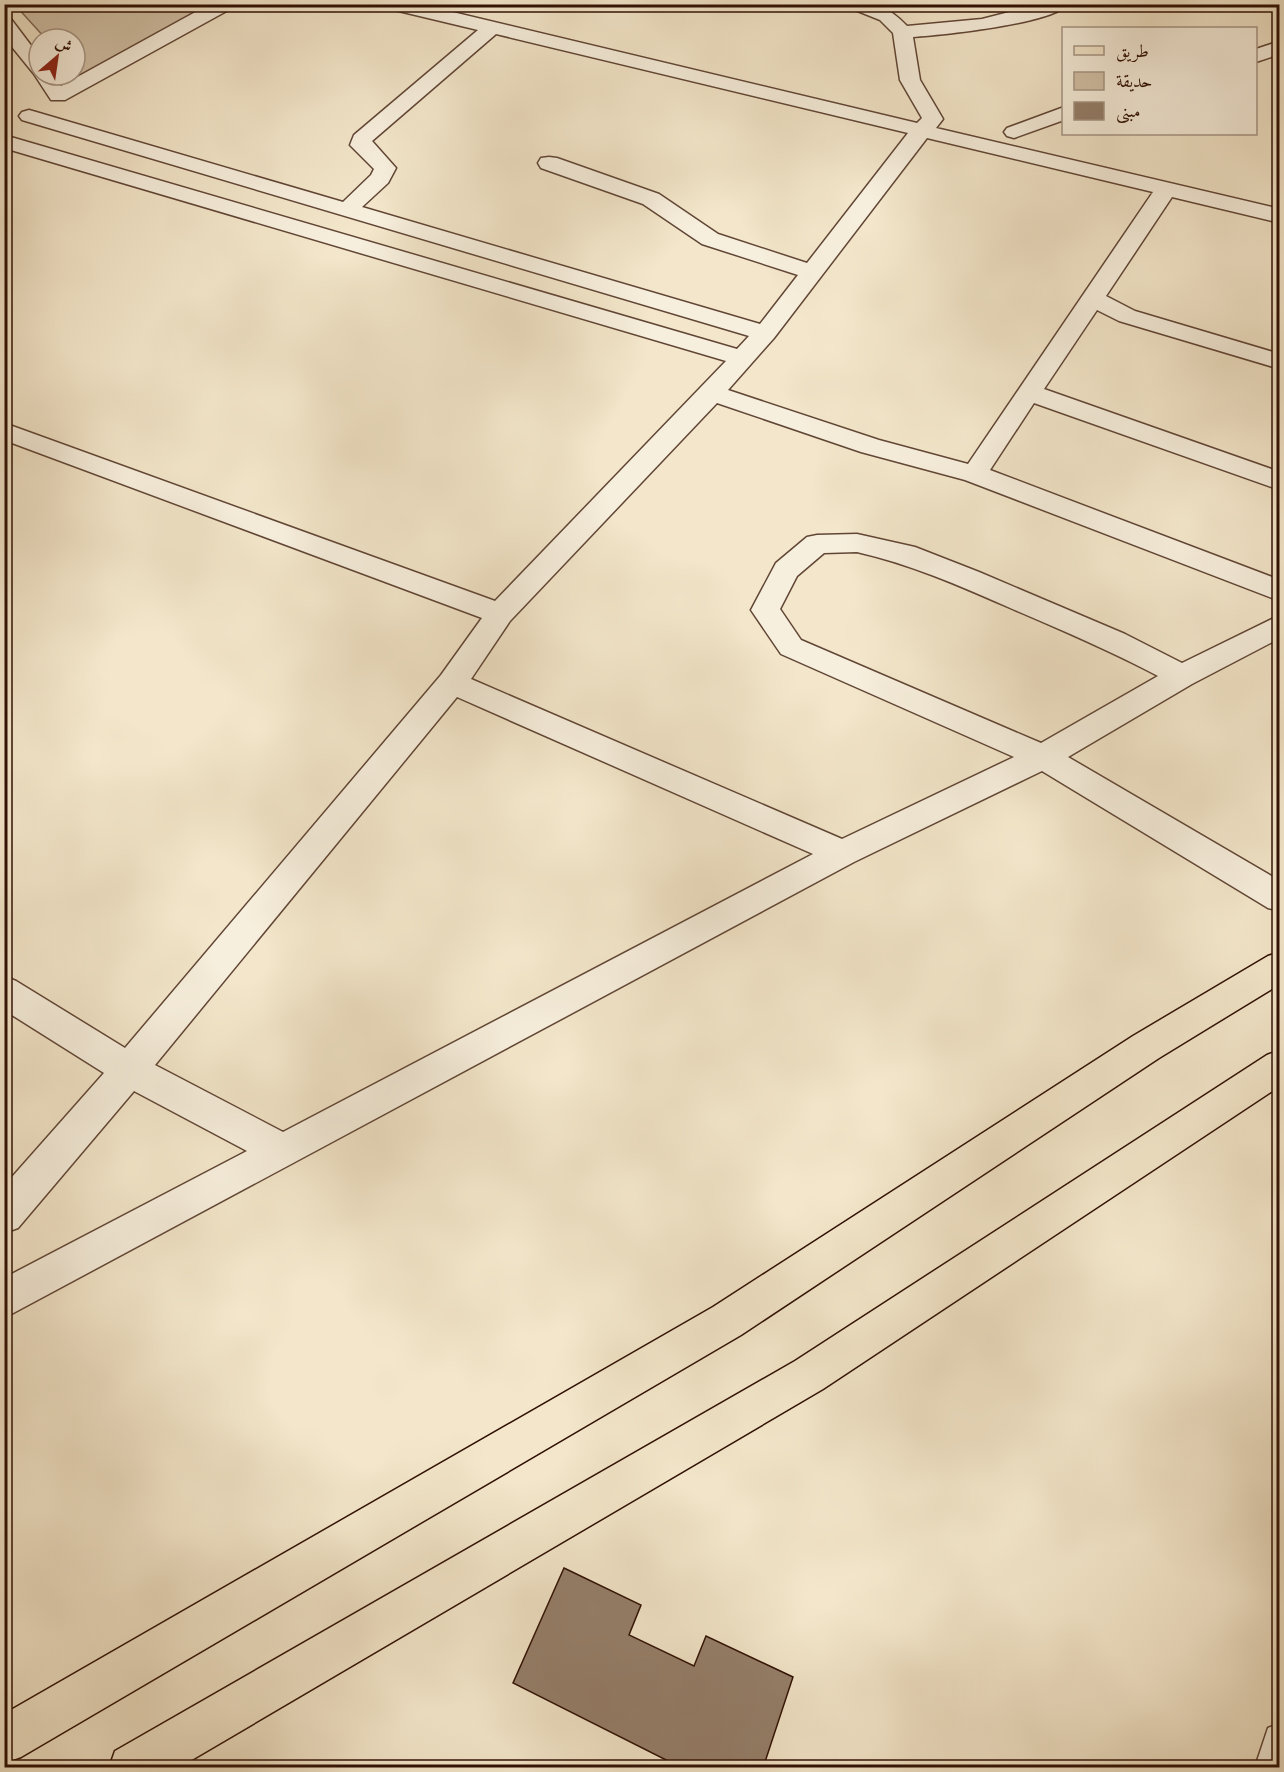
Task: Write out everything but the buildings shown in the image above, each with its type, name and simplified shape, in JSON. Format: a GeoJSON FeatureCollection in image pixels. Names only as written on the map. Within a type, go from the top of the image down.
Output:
{"type":"FeatureCollection","features":[{"type":"Feature","properties":{"kind":"main road"},"geometry":{"type":"LineString","coordinates":[[4,1740],[727,1321],[1146,1047],[1280,966]]}},
{"type":"Feature","properties":{"kind":"main road"},"geometry":{"type":"LineString","coordinates":[[132,1767],[808,1375],[1280,1066]]}},
{"type":"Feature","properties":{"kind":"street"},"geometry":{"type":"LineString","coordinates":[[4,131],[58,96],[225,4]]}},
{"type":"Feature","properties":{"kind":"street"},"geometry":{"type":"LineString","coordinates":[[393,4],[927,125],[1014,132],[1280,196]]}},
{"type":"Feature","properties":{"kind":"street"},"geometry":{"type":"LineString","coordinates":[[455,4],[1166,189],[1280,216]]}},
{"type":"Feature","properties":{"kind":"street"},"geometry":{"type":"LineString","coordinates":[[857,4],[887,16],[902,32],[910,80],[927,125]]}},
{"type":"Feature","properties":{"kind":"street"},"geometry":{"type":"LineString","coordinates":[[902,32],[952,30],[999,22],[1059,4]]}},
{"type":"Feature","properties":{"kind":"street"},"geometry":{"type":"LineString","coordinates":[[4,23],[27,53]]}},
{"type":"Feature","properties":{"kind":"street"},"geometry":{"type":"LineString","coordinates":[[347,210],[380,178],[385,168],[361,145],[361,139],[492,28]]}},
{"type":"Feature","properties":{"kind":"street"},"geometry":{"type":"LineString","coordinates":[[1257,56],[1280,47]]}},
{"type":"Feature","properties":{"kind":"street"},"geometry":{"type":"LineString","coordinates":[[52,87],[58,96]]}},
{"type":"Feature","properties":{"kind":"street"},"geometry":{"type":"LineString","coordinates":[[1014,132],[1062,114]]}},
{"type":"Feature","properties":{"kind":"street"},"geometry":{"type":"LineString","coordinates":[[29,116],[765,333]]}},
{"type":"Feature","properties":{"kind":"street"},"geometry":{"type":"LineString","coordinates":[[4,1215],[129,1070],[452,683],[501,614],[712,393],[765,333],[927,125]]}},
{"type":"Feature","properties":{"kind":"street"},"geometry":{"type":"LineString","coordinates":[[4,141],[741,358]]}},
{"type":"Feature","properties":{"kind":"street"},"geometry":{"type":"LineString","coordinates":[[549,163],[651,199],[710,239],[812,272]]}},
{"type":"Feature","properties":{"kind":"street"},"geometry":{"type":"LineString","coordinates":[[975,474],[1166,189]]}},
{"type":"Feature","properties":{"kind":"street"},"geometry":{"type":"LineString","coordinates":[[1092,298],[1127,316],[1280,362]]}},
{"type":"Feature","properties":{"kind":"street"},"geometry":{"type":"LineString","coordinates":[[712,393],[870,446],[975,474],[1280,591]]}},
{"type":"Feature","properties":{"kind":"street"},"geometry":{"type":"LineString","coordinates":[[1030,393],[1280,482]]}},
{"type":"Feature","properties":{"kind":"street"},"geometry":{"type":"LineString","coordinates":[[6,435],[501,614]]}},
{"type":"Feature","properties":{"kind":"street"},"geometry":{"type":"LineString","coordinates":[[1182,676],[1114,641],[969,579],[905,554],[857,543],[817,544],[786,570],[765,610],[791,647],[1043,757],[1280,898]]}},
{"type":"Feature","properties":{"kind":"street"},"geometry":{"type":"LineString","coordinates":[[4,1299],[843,853],[1043,757],[1182,676],[1280,626]]}},
{"type":"Feature","properties":{"kind":"street"},"geometry":{"type":"LineString","coordinates":[[452,683],[843,853]]}},
{"type":"Feature","properties":{"kind":"street"},"geometry":{"type":"LineString","coordinates":[[4,991],[129,1070],[283,1151]]}},
{"type":"Feature","properties":{"kind":"green space"},"geometry":{"type":"Polygon","coordinates":[[[15,5],[207,5],[87,75],[87,27],[35,27],[15,5]]]}}]}
